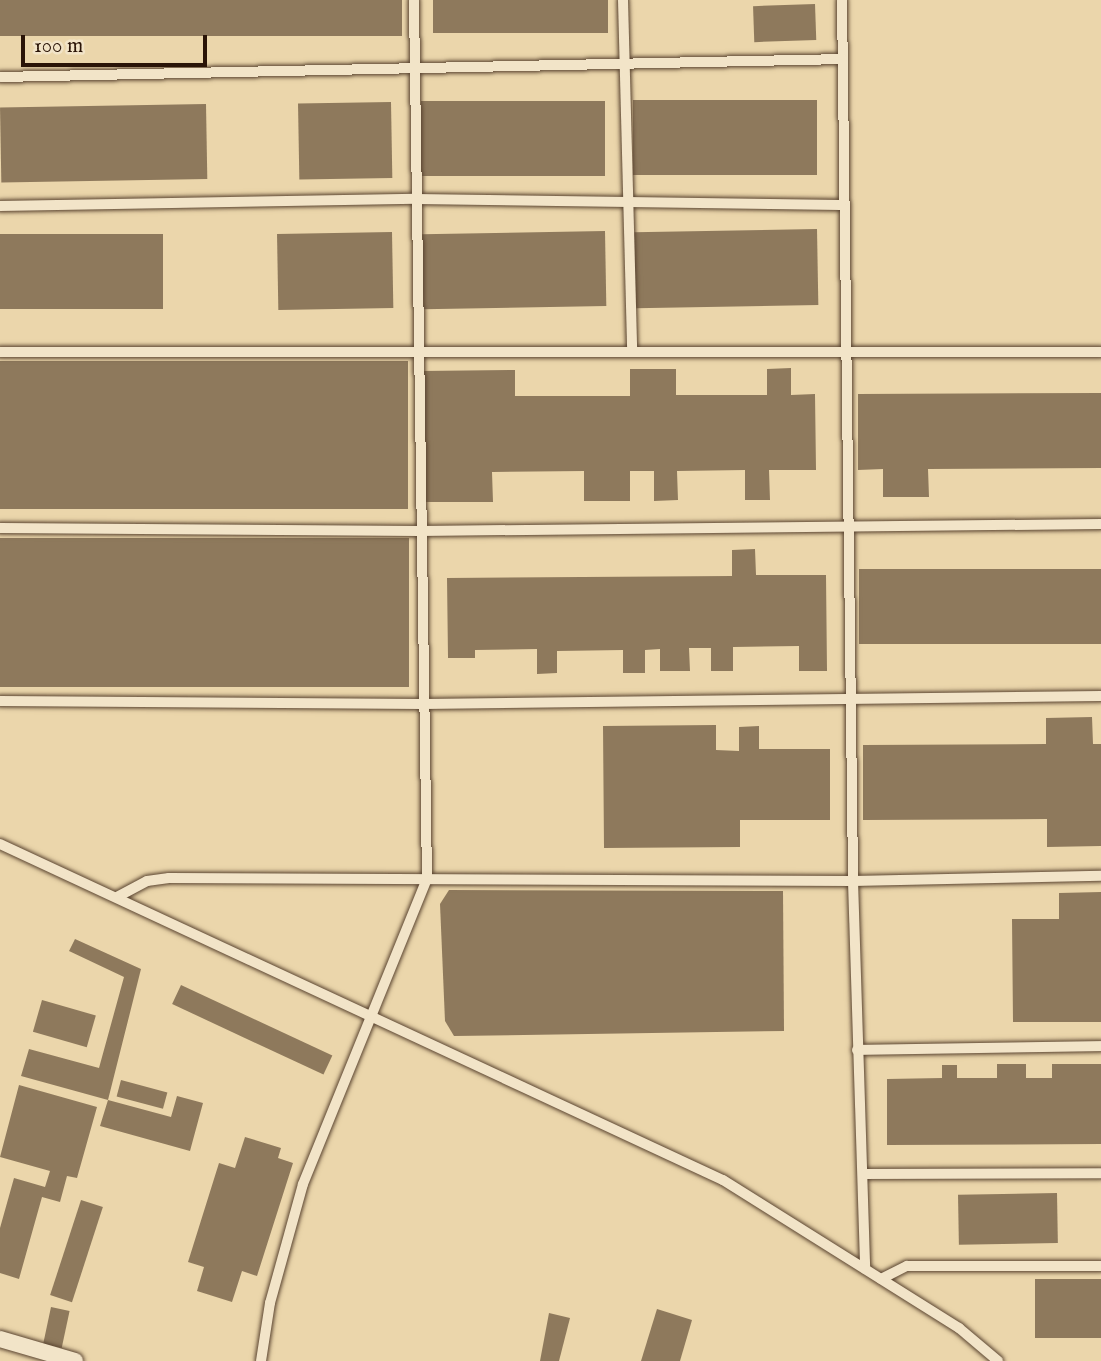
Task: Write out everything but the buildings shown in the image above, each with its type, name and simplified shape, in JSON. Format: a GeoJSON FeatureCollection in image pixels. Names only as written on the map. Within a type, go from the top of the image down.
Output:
{"type":"FeatureCollection","features":[{"type":"Feature","properties":{"kind":"street"},"geometry":{"type":"LineString","coordinates":[[261,1361],[270,1303],[303,1184],[374,1017],[427,878],[414,0]]}},
{"type":"Feature","properties":{"kind":"street"},"geometry":{"type":"LineString","coordinates":[[623,0],[626,202],[632,352]]}},
{"type":"Feature","properties":{"kind":"street"},"geometry":{"type":"LineString","coordinates":[[842,0],[841,205],[846,354],[853,881],[857,1050],[866,1174],[865,1269]]}},
{"type":"Feature","properties":{"kind":"street"},"geometry":{"type":"LineString","coordinates":[[0,78],[842,58]]}},
{"type":"Feature","properties":{"kind":"street"},"geometry":{"type":"LineString","coordinates":[[0,206],[416,199],[841,205]]}},
{"type":"Feature","properties":{"kind":"street"},"geometry":{"type":"LineString","coordinates":[[0,352],[1101,352]]}},
{"type":"Feature","properties":{"kind":"street"},"geometry":{"type":"LineString","coordinates":[[0,528],[420,531],[1101,524]]}},
{"type":"Feature","properties":{"kind":"street"},"geometry":{"type":"LineString","coordinates":[[0,701],[423,704],[851,696],[1101,696]]}},
{"type":"Feature","properties":{"kind":"street"},"geometry":{"type":"LineString","coordinates":[[0,844],[723,1180],[959,1328],[998,1361]]}},
{"type":"Feature","properties":{"kind":"street"},"geometry":{"type":"LineString","coordinates":[[117,897],[146,880],[169,878],[853,881],[1101,876]]}},
{"type":"Feature","properties":{"kind":"street"},"geometry":{"type":"LineString","coordinates":[[857,1050],[1101,1046]]}},
{"type":"Feature","properties":{"kind":"street"},"geometry":{"type":"LineString","coordinates":[[866,1174],[1101,1173]]}},
{"type":"Feature","properties":{"kind":"street"},"geometry":{"type":"LineString","coordinates":[[881,1279],[907,1266],[1101,1266]]}},
{"type":"Feature","properties":{"kind":"street"},"geometry":{"type":"LineString","coordinates":[[0,1339],[75,1361]]}}]}
